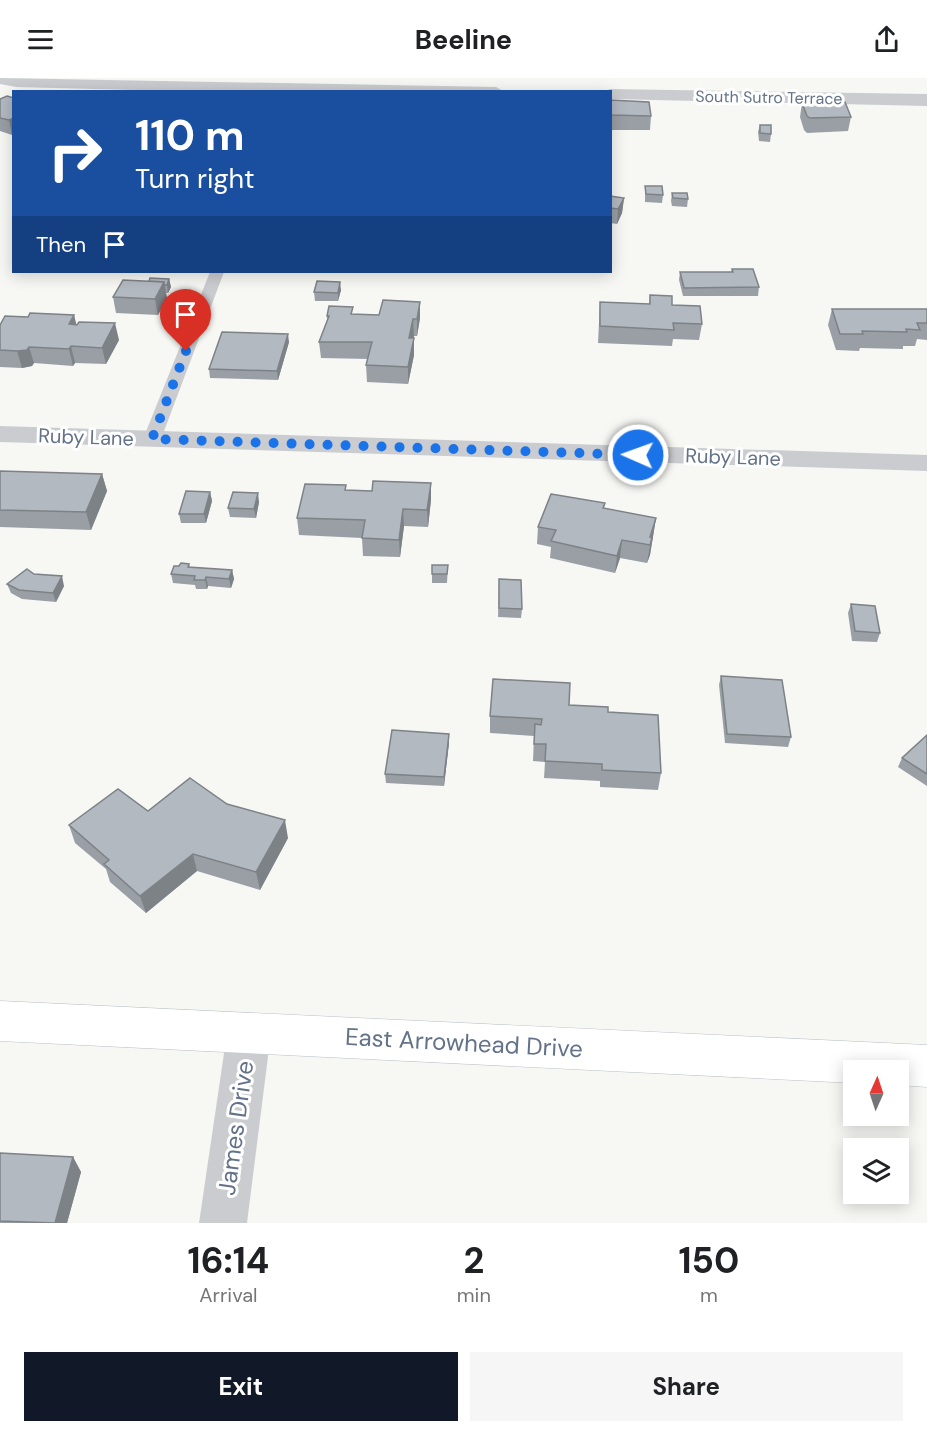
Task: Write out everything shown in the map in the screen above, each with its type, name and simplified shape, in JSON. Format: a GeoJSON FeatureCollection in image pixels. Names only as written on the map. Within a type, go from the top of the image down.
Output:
{"type":"FeatureCollection","features":[{"type":"Feature","properties":{"kind":"street"},"geometry":{"type":"LineString","coordinates":[[0,79],[16,82],[378,90]]}},
{"type":"Feature","properties":{"kind":"street","name":"South Sutro Terrace"},"geometry":{"type":"LineString","coordinates":[[612,94],[927,100]]}},
{"type":"Feature","properties":{"kind":"street","name":"Ruby Lane"},"geometry":{"type":"LineString","coordinates":[[0,434],[927,463]]}},
{"type":"Feature","properties":{"kind":"street","name":"East Arrowhead Drive"},"geometry":{"type":"LineString","coordinates":[[0,1021],[927,1066]]}},
{"type":"Feature","properties":{"kind":"street","name":"James Drive"},"geometry":{"type":"LineString","coordinates":[[223,1223],[249,1033]]}},
{"type":"Feature","properties":{"kind":"lane"},"geometry":{"type":"LineString","coordinates":[[152,439],[217,273]]}},
{"type":"Feature","properties":{"kind":"building"},"geometry":{"type":"Polygon","coordinates":[[[7,96],[12,97],[12,119],[0,118],[0,99],[7,96]]]}},
{"type":"Feature","properties":{"kind":"building"},"geometry":{"type":"Polygon","coordinates":[[[612,100],[649,102],[651,116],[612,115],[612,100]]]}},
{"type":"Feature","properties":{"kind":"building"},"geometry":{"type":"Polygon","coordinates":[[[845,102],[851,117],[810,118],[802,103],[845,102]]]}},
{"type":"Feature","properties":{"kind":"building"},"geometry":{"type":"Polygon","coordinates":[[[760,125],[771,125],[771,134],[760,133],[760,125]]]}},
{"type":"Feature","properties":{"kind":"building"},"geometry":{"type":"Polygon","coordinates":[[[645,186],[662,186],[663,195],[646,194],[645,186]]]}},
{"type":"Feature","properties":{"kind":"building"},"geometry":{"type":"Polygon","coordinates":[[[672,193],[687,193],[688,199],[673,198],[672,193]]]}},
{"type":"Feature","properties":{"kind":"building"},"geometry":{"type":"Polygon","coordinates":[[[612,196],[624,198],[618,209],[612,208],[612,196]]]}},
{"type":"Feature","properties":{"kind":"building"},"geometry":{"type":"Polygon","coordinates":[[[732,269],[753,269],[759,287],[684,288],[680,272],[733,272],[732,269]]]}},
{"type":"Feature","properties":{"kind":"building"},"geometry":{"type":"Polygon","coordinates":[[[150,278],[169,279],[167,285],[164,285],[164,282],[149,281],[150,278]]]}},
{"type":"Feature","properties":{"kind":"building"},"geometry":{"type":"Polygon","coordinates":[[[123,280],[164,282],[155,299],[113,297],[123,280]]]}},
{"type":"Feature","properties":{"kind":"building"},"geometry":{"type":"Polygon","coordinates":[[[317,281],[340,282],[338,293],[314,292],[317,281]]]}},
{"type":"Feature","properties":{"kind":"building"},"geometry":{"type":"Polygon","coordinates":[[[650,295],[672,296],[672,305],[700,306],[702,324],[673,323],[674,330],[600,326],[600,302],[650,304],[650,295]]]}},
{"type":"Feature","properties":{"kind":"building"},"geometry":{"type":"Polygon","coordinates":[[[383,300],[420,302],[417,319],[413,319],[409,338],[414,338],[408,367],[366,365],[372,342],[319,342],[329,316],[327,316],[329,306],[353,307],[351,314],[379,315],[383,300]]]}},
{"type":"Feature","properties":{"kind":"building"},"geometry":{"type":"Polygon","coordinates":[[[832,309],[927,309],[927,323],[917,323],[920,330],[906,329],[907,332],[862,331],[863,334],[840,334],[832,309]]]}},
{"type":"Feature","properties":{"kind":"building"},"geometry":{"type":"Polygon","coordinates":[[[30,313],[74,315],[69,324],[77,325],[79,322],[115,323],[102,348],[71,346],[69,349],[29,347],[27,350],[0,350],[0,325],[5,316],[28,317],[30,313]]]}},
{"type":"Feature","properties":{"kind":"building"},"geometry":{"type":"Polygon","coordinates":[[[222,332],[288,334],[277,371],[209,369],[222,332]]]}},
{"type":"Feature","properties":{"kind":"building"},"geometry":{"type":"Polygon","coordinates":[[[0,471],[102,474],[86,512],[0,510],[0,471]]]}},
{"type":"Feature","properties":{"kind":"building"},"geometry":{"type":"Polygon","coordinates":[[[373,481],[431,483],[427,510],[403,509],[399,540],[362,538],[365,520],[297,518],[305,484],[346,485],[345,490],[372,491],[373,481]]]}},
{"type":"Feature","properties":{"kind":"building"},"geometry":{"type":"Polygon","coordinates":[[[186,491],[210,492],[204,514],[179,514],[186,491]]]}},
{"type":"Feature","properties":{"kind":"building"},"geometry":{"type":"Polygon","coordinates":[[[233,492],[258,493],[254,509],[228,508],[233,492]]]}},
{"type":"Feature","properties":{"kind":"building"},"geometry":{"type":"Polygon","coordinates":[[[551,494],[605,503],[603,508],[656,518],[650,545],[622,540],[617,556],[551,541],[556,530],[538,527],[551,494]]]}},
{"type":"Feature","properties":{"kind":"building"},"geometry":{"type":"Polygon","coordinates":[[[181,563],[189,564],[188,567],[232,570],[229,579],[206,577],[205,580],[194,580],[195,576],[171,574],[174,566],[179,566],[181,563]]]}},
{"type":"Feature","properties":{"kind":"building"},"geometry":{"type":"Polygon","coordinates":[[[432,565],[448,565],[447,574],[432,574],[432,565]]]}},
{"type":"Feature","properties":{"kind":"building"},"geometry":{"type":"Polygon","coordinates":[[[27,569],[34,574],[62,576],[53,593],[19,590],[7,584],[27,569]]]}},
{"type":"Feature","properties":{"kind":"building"},"geometry":{"type":"Polygon","coordinates":[[[499,579],[521,580],[522,609],[499,608],[499,579]]]}},
{"type":"Feature","properties":{"kind":"building"},"geometry":{"type":"Polygon","coordinates":[[[851,604],[875,606],[880,633],[855,631],[851,604]]]}},
{"type":"Feature","properties":{"kind":"building"},"geometry":{"type":"Polygon","coordinates":[[[721,676],[782,680],[791,737],[727,734],[721,676]]]}},
{"type":"Feature","properties":{"kind":"building"},"geometry":{"type":"Polygon","coordinates":[[[493,679],[570,683],[569,705],[608,707],[608,712],[658,715],[661,773],[602,770],[602,764],[545,761],[546,744],[534,744],[535,724],[541,725],[542,719],[490,716],[493,679]]]}},
{"type":"Feature","properties":{"kind":"building"},"geometry":{"type":"Polygon","coordinates":[[[392,730],[449,734],[444,777],[385,774],[392,730]]]}},
{"type":"Feature","properties":{"kind":"building"},"geometry":{"type":"Polygon","coordinates":[[[927,735],[927,774],[902,758],[927,735]]]}},
{"type":"Feature","properties":{"kind":"building"},"geometry":{"type":"Polygon","coordinates":[[[190,778],[227,804],[285,820],[256,872],[193,854],[140,896],[104,864],[109,860],[69,825],[118,789],[148,811],[190,778]]]}},
{"type":"Feature","properties":{"kind":"building"},"geometry":{"type":"Polygon","coordinates":[[[0,1153],[73,1157],[55,1223],[0,1221],[0,1153]]]}},
{"type":"Feature","properties":{"kind":"route"},"geometry":{"type":"LineString","coordinates":[[186,351],[152,439],[638,455]]}}]}
